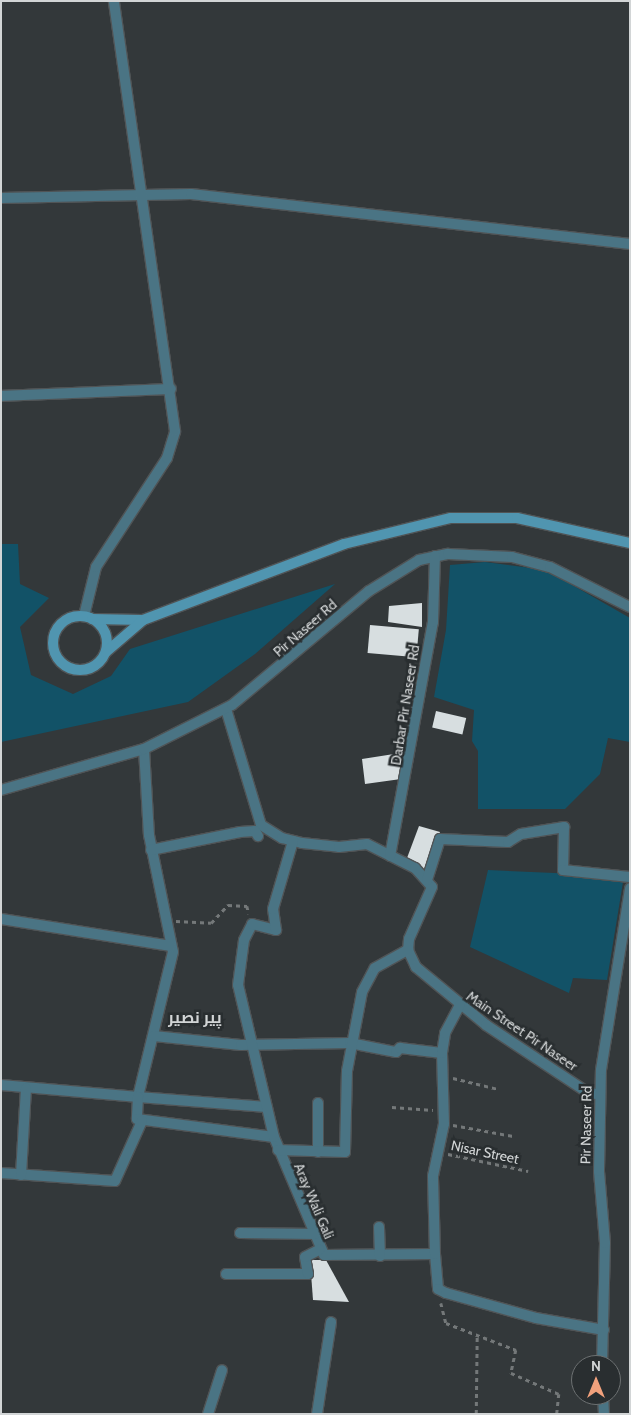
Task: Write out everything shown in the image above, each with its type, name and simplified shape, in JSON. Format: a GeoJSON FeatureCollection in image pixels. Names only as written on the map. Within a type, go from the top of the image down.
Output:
{"type":"FeatureCollection","features":[{"type":"Feature","properties":{"kind":"street"},"geometry":{"type":"LineString","coordinates":[[88,617],[96,567],[174,446],[171,389],[114,1]]}},
{"type":"Feature","properties":{"kind":"street"},"geometry":{"type":"LineString","coordinates":[[1,198],[191,194],[630,244]]}},
{"type":"Feature","properties":{"kind":"street"},"geometry":{"type":"LineString","coordinates":[[1,396],[171,389]]}},
{"type":"Feature","properties":{"kind":"street"},"geometry":{"type":"LineString","coordinates":[[143,620],[88,617],[59,625],[52,641],[56,658],[78,671],[95,667],[106,653],[143,620],[344,544],[424,522],[518,518],[630,543]]}},
{"type":"Feature","properties":{"kind":"street","name":"Pir Naseer Rd"},"geometry":{"type":"LineString","coordinates":[[1,790],[144,749],[226,708],[368,591],[419,560],[435,556],[482,554],[550,567],[630,607]]}},
{"type":"Feature","properties":{"kind":"street","name":"Darbar Pir Naseer Rd"},"geometry":{"type":"LineString","coordinates":[[390,856],[433,622],[435,556]]}},
{"type":"Feature","properties":{"kind":"street"},"geometry":{"type":"LineString","coordinates":[[88,617],[104,630],[106,653]]}},
{"type":"Feature","properties":{"kind":"street"},"geometry":{"type":"LineString","coordinates":[[226,708],[261,825],[293,841],[339,847],[367,844],[390,856],[427,880],[432,886],[408,950],[375,968],[362,992],[350,1043],[345,1152],[278,1150]]}},
{"type":"Feature","properties":{"kind":"street"},"geometry":{"type":"LineString","coordinates":[[144,749],[151,850],[171,946],[172,968],[138,1097],[137,1119],[274,1137]]}},
{"type":"Feature","properties":{"kind":"street"},"geometry":{"type":"LineString","coordinates":[[427,880],[440,839],[482,844],[564,828],[563,870],[630,877]]}},
{"type":"Feature","properties":{"kind":"street"},"geometry":{"type":"LineString","coordinates":[[151,850],[240,832],[254,831],[258,836]]}},
{"type":"Feature","properties":{"kind":"street"},"geometry":{"type":"LineString","coordinates":[[252,924],[276,930],[273,909],[293,841]]}},
{"type":"Feature","properties":{"kind":"street","name":"Pir Naseer Rd"},"geometry":{"type":"LineString","coordinates":[[603,1355],[604,1330],[600,1095],[612,990],[630,888]]}},
{"type":"Feature","properties":{"kind":"street"},"geometry":{"type":"LineString","coordinates":[[1,919],[171,946]]}},
{"type":"Feature","properties":{"kind":"street","name":"Aray Wali Gali"},"geometry":{"type":"LineString","coordinates":[[252,924],[244,940],[238,986],[278,1150],[315,1234],[320,1250],[338,1258],[435,1254]]}},
{"type":"Feature","properties":{"kind":"street","name":"Main Street Pir Naseer"},"geometry":{"type":"LineString","coordinates":[[408,950],[416,967],[460,1005],[587,1092],[600,1095]]}},
{"type":"Feature","properties":{"kind":"street"},"geometry":{"type":"LineString","coordinates":[[460,1005],[445,1033],[442,1053],[444,1124],[437,1152],[435,1254],[438,1289],[536,1318],[604,1330]]}},
{"type":"Feature","properties":{"kind":"street"},"geometry":{"type":"LineString","coordinates":[[154,1036],[251,1044],[350,1043],[396,1052],[400,1048],[442,1053]]}},
{"type":"Feature","properties":{"kind":"street"},"geometry":{"type":"LineString","coordinates":[[1,1085],[267,1107]]}},
{"type":"Feature","properties":{"kind":"street"},"geometry":{"type":"LineString","coordinates":[[21,1175],[26,1088]]}},
{"type":"Feature","properties":{"kind":"street"},"geometry":{"type":"LineString","coordinates":[[318,1103],[318,1152]]}},
{"type":"Feature","properties":{"kind":"street"},"geometry":{"type":"LineString","coordinates":[[1,1173],[115,1181],[142,1121]]}},
{"type":"Feature","properties":{"kind":"street"},"geometry":{"type":"LineString","coordinates":[[378,1227],[380,1256]]}},
{"type":"Feature","properties":{"kind":"street"},"geometry":{"type":"LineString","coordinates":[[240,1233],[315,1234]]}},
{"type":"Feature","properties":{"kind":"street"},"geometry":{"type":"LineString","coordinates":[[226,1274],[308,1274],[306,1257],[320,1250]]}},
{"type":"Feature","properties":{"kind":"street"},"geometry":{"type":"LineString","coordinates":[[317,1414],[331,1322]]}},
{"type":"Feature","properties":{"kind":"street"},"geometry":{"type":"LineString","coordinates":[[208,1414],[222,1370]]}},
{"type":"Feature","properties":{"kind":"path"},"geometry":{"type":"LineString","coordinates":[[165,920],[211,922],[228,905],[247,906],[252,924]]}},
{"type":"Feature","properties":{"kind":"path"},"geometry":{"type":"LineString","coordinates":[[444,1075],[498,1089]]}},
{"type":"Feature","properties":{"kind":"path"},"geometry":{"type":"LineString","coordinates":[[392,1107],[444,1111]]}},
{"type":"Feature","properties":{"kind":"path"},"geometry":{"type":"LineString","coordinates":[[444,1124],[513,1136]]}},
{"type":"Feature","properties":{"kind":"path","name":"Nisar Street"},"geometry":{"type":"LineString","coordinates":[[437,1152],[528,1171]]}},
{"type":"Feature","properties":{"kind":"path"},"geometry":{"type":"LineString","coordinates":[[438,1289],[446,1323],[516,1350],[511,1373],[559,1394],[557,1414]]}},
{"type":"Feature","properties":{"kind":"path"},"geometry":{"type":"LineString","coordinates":[[476,1414],[477,1335]]}},
{"type":"Feature","properties":{"kind":"shaded area"},"geometry":{"type":"Polygon","coordinates":[[[1,544],[18,544],[20,584],[49,598],[20,627],[31,675],[73,694],[111,676],[130,649],[335,584],[255,654],[188,702],[1,742],[1,544]]]}},
{"type":"Feature","properties":{"kind":"shaded area"},"geometry":{"type":"Polygon","coordinates":[[[485,562],[546,570],[630,618],[630,742],[608,738],[600,774],[565,809],[478,809],[478,751],[472,741],[474,710],[434,697],[446,630],[450,565],[485,562]]]}},
{"type":"Feature","properties":{"kind":"shaded area"},"geometry":{"type":"Polygon","coordinates":[[[488,870],[624,876],[607,980],[573,978],[569,993],[470,947],[488,870]]]}},
{"type":"Feature","properties":{"kind":"building"},"geometry":{"type":"Polygon","coordinates":[[[422,603],[422,627],[388,622],[389,606],[422,603]]]}},
{"type":"Feature","properties":{"kind":"building"},"geometry":{"type":"Polygon","coordinates":[[[370,625],[419,629],[416,657],[368,653],[370,625]]]}},
{"type":"Feature","properties":{"kind":"building"},"geometry":{"type":"Polygon","coordinates":[[[436,711],[466,718],[462,735],[432,728],[436,711]]]}},
{"type":"Feature","properties":{"kind":"building"},"geometry":{"type":"Polygon","coordinates":[[[399,749],[405,754],[401,779],[365,784],[362,759],[394,754],[399,749]]]}},
{"type":"Feature","properties":{"kind":"building"},"geometry":{"type":"Polygon","coordinates":[[[419,826],[440,832],[424,871],[407,858],[419,826]]]}},
{"type":"Feature","properties":{"kind":"building"},"geometry":{"type":"Polygon","coordinates":[[[310,1260],[326,1260],[349,1302],[313,1300],[310,1260]]]}},
{"type":"Feature","properties":{"kind":"district","name":"پیر نصیر"},"geometry":{"type":"Point","coordinates":[195,1018]}}]}
